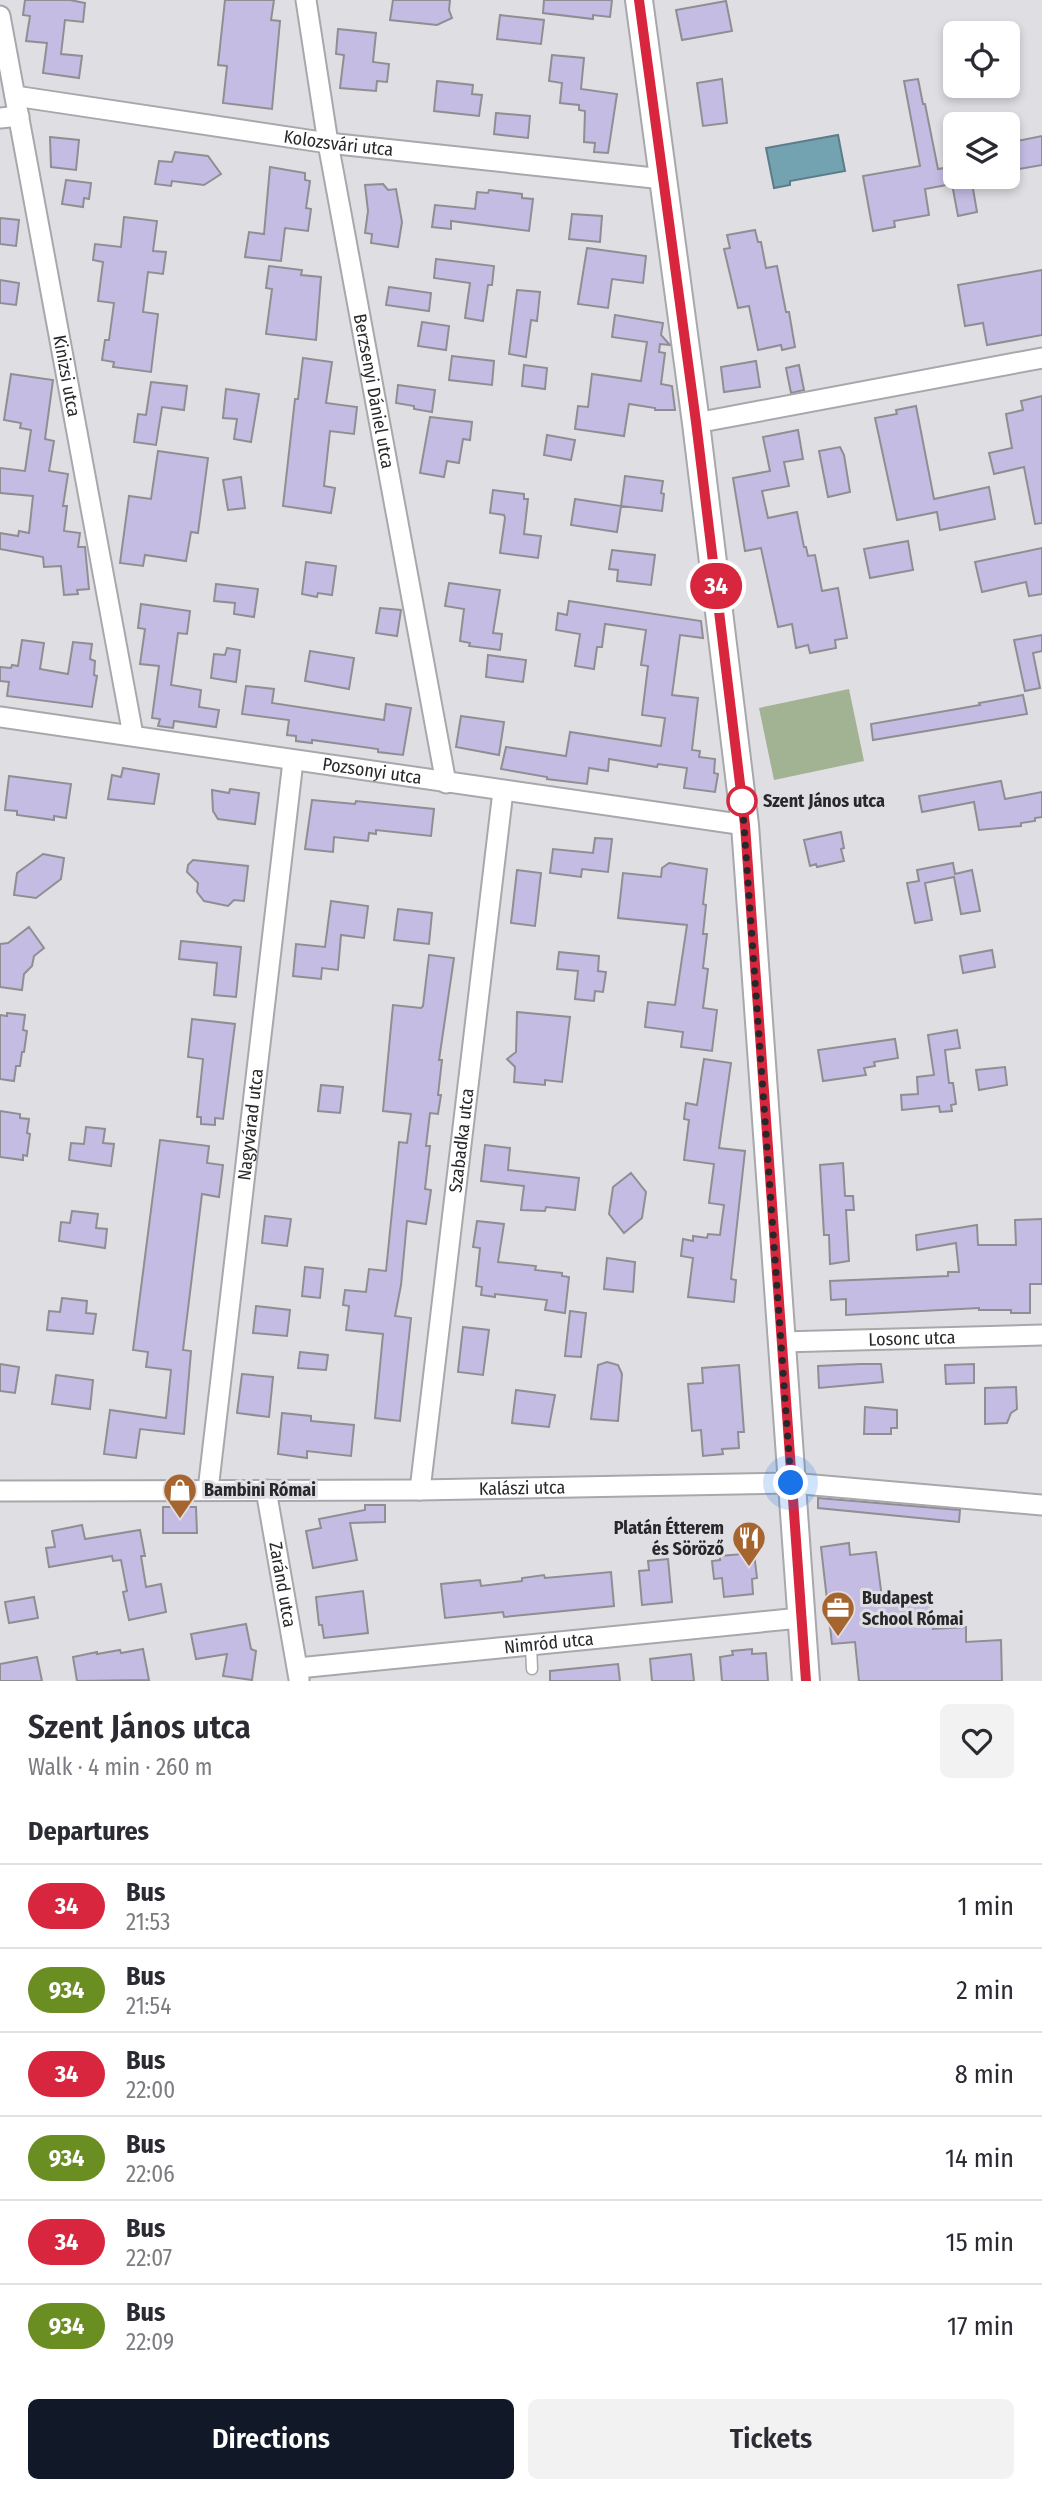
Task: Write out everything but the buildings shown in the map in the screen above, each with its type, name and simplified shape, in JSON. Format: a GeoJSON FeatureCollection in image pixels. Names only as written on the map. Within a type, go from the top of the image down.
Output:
{"type":"FeatureCollection","features":[{"type":"Feature","properties":{"kind":"street","name":"Berzsenyi Dániel utca"},"geometry":{"type":"LineString","coordinates":[[306,0],[328,143],[446,783]]}},
{"type":"Feature","properties":{"kind":"street"},"geometry":{"type":"LineString","coordinates":[[639,0],[696,422],[745,825],[806,1681]]}},
{"type":"Feature","properties":{"kind":"street","name":"Kinizsi utca"},"geometry":{"type":"LineString","coordinates":[[0,16],[11,110],[133,735]]}},
{"type":"Feature","properties":{"kind":"street","name":"Kolozsvári utca"},"geometry":{"type":"LineString","coordinates":[[11,110],[663,179]]}},
{"type":"Feature","properties":{"kind":"street"},"geometry":{"type":"LineString","coordinates":[[696,422],[1042,358]]}},
{"type":"Feature","properties":{"kind":"street","name":"Pozsonyi utca"},"geometry":{"type":"LineString","coordinates":[[0,717],[745,825]]}},
{"type":"Feature","properties":{"kind":"street","name":"Nagyvárad utca"},"geometry":{"type":"LineString","coordinates":[[208,1490],[293,761]]}},
{"type":"Feature","properties":{"kind":"street","name":"Szabadka utca"},"geometry":{"type":"LineString","coordinates":[[420,1490],[503,791]]}},
{"type":"Feature","properties":{"kind":"street","name":"Losonc utca"},"geometry":{"type":"LineString","coordinates":[[781,1342],[1042,1335]]}},
{"type":"Feature","properties":{"kind":"street","name":"Kalászi utca"},"geometry":{"type":"LineString","coordinates":[[0,1491],[420,1490],[791,1483],[1042,1505]]}},
{"type":"Feature","properties":{"kind":"street","name":"Zaránd utca"},"geometry":{"type":"LineString","coordinates":[[266,1490],[298,1675]]}},
{"type":"Feature","properties":{"kind":"street","name":"Nimród utca"},"geometry":{"type":"LineString","coordinates":[[298,1675],[531,1645],[800,1618]]}},
{"type":"Feature","properties":{"kind":"lane"},"geometry":{"type":"LineString","coordinates":[[531,1645],[533,1669]]}},
{"type":"Feature","properties":{"kind":"green space"},"geometry":{"type":"Polygon","coordinates":[[[849,689],[864,761],[774,780],[759,708],[849,689]]]}},
{"type":"Feature","properties":{"kind":"water"},"geometry":{"type":"Polygon","coordinates":[[[838,135],[845,171],[790,181],[790,185],[774,188],[766,148],[838,135]]]}},
{"type":"Feature","properties":{"kind":"bus line","name":"34"},"geometry":{"type":"LineString","coordinates":[[639,0],[696,422],[745,825],[806,1681]]}},
{"type":"Feature","properties":{"kind":"place","name":"Szent János utca"},"geometry":{"type":"Point","coordinates":[742,801]}},
{"type":"Feature","properties":{"kind":"place","name":"Bambini Római"},"geometry":{"type":"Point","coordinates":[180,1520]}},
{"type":"Feature","properties":{"kind":"place","name":"Platán Étterem és Söröző"},"geometry":{"type":"Point","coordinates":[749,1568]}},
{"type":"Feature","properties":{"kind":"place","name":"Budapest School Római"},"geometry":{"type":"Point","coordinates":[838,1638]}},
{"type":"Feature","properties":{"kind":"route"},"geometry":{"type":"LineString","coordinates":[[742,801],[742,798],[791,1483]]}}]}
